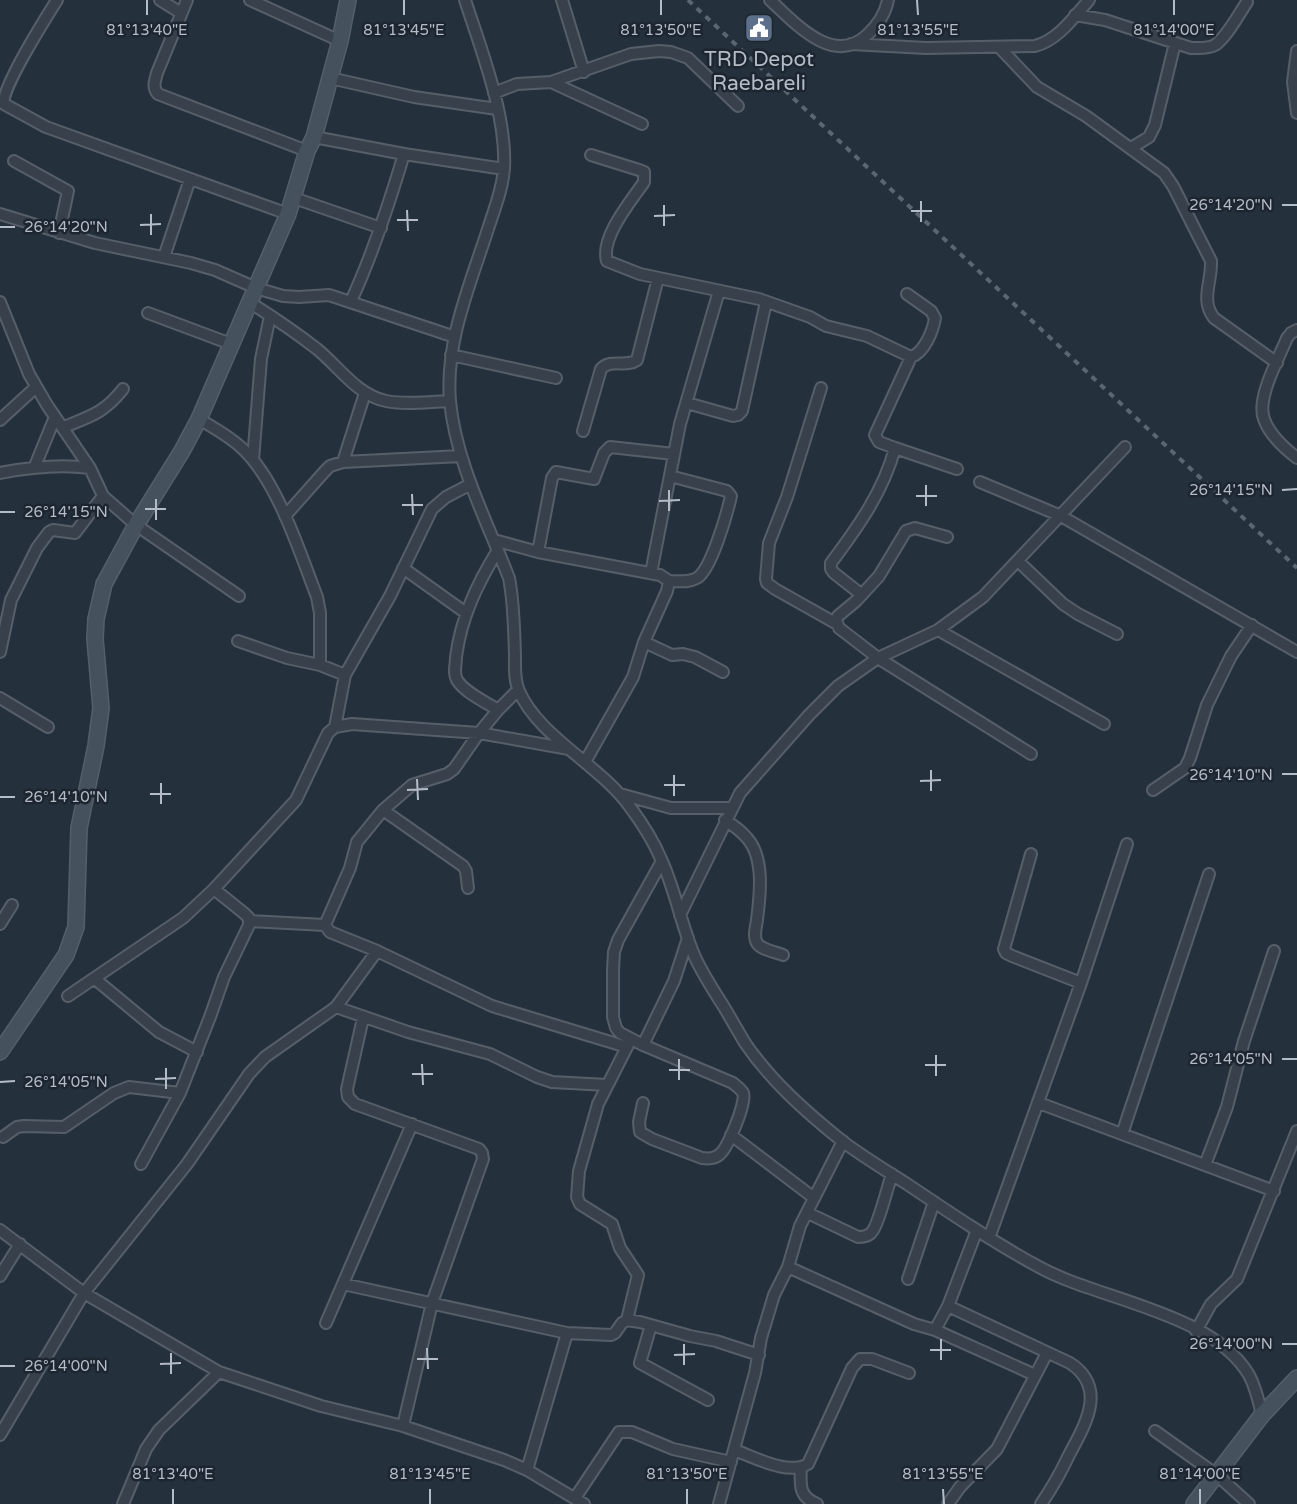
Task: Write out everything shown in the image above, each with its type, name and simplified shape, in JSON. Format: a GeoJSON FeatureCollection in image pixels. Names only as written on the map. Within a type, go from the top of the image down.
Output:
{"type":"FeatureCollection","features":[{"type":"Feature","properties":{"kind":"street"},"geometry":{"type":"LineString","coordinates":[[57,0],[11,79],[4,95],[4,104],[46,127],[288,214]]}},
{"type":"Feature","properties":{"kind":"street"},"geometry":{"type":"LineString","coordinates":[[160,0],[181,13]]}},
{"type":"Feature","properties":{"kind":"street"},"geometry":{"type":"LineString","coordinates":[[187,0],[154,83],[154,89],[158,94],[307,151]]}},
{"type":"Feature","properties":{"kind":"street"},"geometry":{"type":"LineString","coordinates":[[250,0],[340,42]]}},
{"type":"Feature","properties":{"kind":"street"},"geometry":{"type":"LineString","coordinates":[[0,1052],[66,955],[76,927],[79,828],[96,746],[101,708],[95,639],[96,619],[104,584],[199,418],[288,214],[307,151],[314,137],[340,42],[348,0]]}},
{"type":"Feature","properties":{"kind":"street"},"geometry":{"type":"LineString","coordinates":[[465,0],[494,93],[503,146],[504,169],[497,201],[455,337],[451,355],[450,401],[461,456],[509,578],[518,690],[533,714],[620,794],[650,837],[662,861],[688,938],[706,978],[745,1042],[785,1091],[843,1141],[989,1238],[1042,1269],[1111,1294],[1196,1330],[1223,1348],[1247,1372],[1254,1385],[1262,1415]]}},
{"type":"Feature","properties":{"kind":"street"},"geometry":{"type":"LineString","coordinates":[[562,0],[584,72]]}},
{"type":"Feature","properties":{"kind":"street"},"geometry":{"type":"LineString","coordinates":[[770,0],[811,37],[821,43],[926,48],[1000,48],[1045,44],[1089,0]]}},
{"type":"Feature","properties":{"kind":"street"},"geometry":{"type":"LineString","coordinates":[[851,44],[864,38],[878,24],[888,0]]}},
{"type":"Feature","properties":{"kind":"street"},"geometry":{"type":"LineString","coordinates":[[1075,15],[1105,20],[1191,48],[1203,49],[1214,45],[1222,38],[1247,3]]}},
{"type":"Feature","properties":{"kind":"street"},"geometry":{"type":"LineString","coordinates":[[1131,148],[1149,137],[1155,125],[1175,43]]}},
{"type":"Feature","properties":{"kind":"street"},"geometry":{"type":"LineString","coordinates":[[1000,48],[1038,87],[1066,103],[1164,173],[1211,261],[1212,271],[1206,302],[1208,310],[1214,318],[1277,363]]}},
{"type":"Feature","properties":{"kind":"street"},"geometry":{"type":"LineString","coordinates":[[494,93],[517,84],[551,82],[631,54],[659,51],[671,52],[688,58],[738,106]]}},
{"type":"Feature","properties":{"kind":"street"},"geometry":{"type":"LineString","coordinates":[[1296,108],[1293,82],[1297,51]]}},
{"type":"Feature","properties":{"kind":"street"},"geometry":{"type":"LineString","coordinates":[[330,78],[414,97],[497,109]]}},
{"type":"Feature","properties":{"kind":"street"},"geometry":{"type":"LineString","coordinates":[[551,82],[642,124]]}},
{"type":"Feature","properties":{"kind":"street"},"geometry":{"type":"LineString","coordinates":[[314,137],[404,154],[504,169]]}},
{"type":"Feature","properties":{"kind":"street"},"geometry":{"type":"LineString","coordinates":[[351,302],[366,270],[404,154]]}},
{"type":"Feature","properties":{"kind":"street"},"geometry":{"type":"LineString","coordinates":[[591,155],[644,172],[644,182],[620,218],[607,244],[605,257],[607,261],[626,270],[766,302],[810,317],[826,326],[867,336],[911,357]]}},
{"type":"Feature","properties":{"kind":"street"},"geometry":{"type":"LineString","coordinates":[[14,161],[68,191],[59,232]]}},
{"type":"Feature","properties":{"kind":"street"},"geometry":{"type":"LineString","coordinates":[[164,257],[190,179]]}},
{"type":"Feature","properties":{"kind":"street"},"geometry":{"type":"LineString","coordinates":[[294,198],[381,228]]}},
{"type":"Feature","properties":{"kind":"street"},"geometry":{"type":"LineString","coordinates":[[0,214],[59,232],[215,270],[256,288],[290,298],[329,295],[455,337]]}},
{"type":"Feature","properties":{"kind":"street"},"geometry":{"type":"LineString","coordinates":[[583,431],[601,369],[609,363],[631,364],[637,360],[658,278]]}},
{"type":"Feature","properties":{"kind":"street"},"geometry":{"type":"LineString","coordinates":[[651,573],[680,424],[719,291]]}},
{"type":"Feature","properties":{"kind":"street"},"geometry":{"type":"LineString","coordinates":[[907,294],[931,311],[935,318],[934,326],[920,352],[911,357],[875,435],[879,442],[957,470]]}},
{"type":"Feature","properties":{"kind":"street"},"geometry":{"type":"LineString","coordinates":[[0,302],[29,374],[90,468],[103,496],[136,525],[239,596]]}},
{"type":"Feature","properties":{"kind":"street"},"geometry":{"type":"LineString","coordinates":[[249,302],[319,351],[365,393],[384,401],[397,403],[450,401]]}},
{"type":"Feature","properties":{"kind":"street"},"geometry":{"type":"LineString","coordinates":[[687,403],[733,416],[742,411],[766,302]]}},
{"type":"Feature","properties":{"kind":"street"},"geometry":{"type":"LineString","coordinates":[[148,313],[231,344]]}},
{"type":"Feature","properties":{"kind":"street"},"geometry":{"type":"LineString","coordinates":[[253,460],[261,359],[270,316]]}},
{"type":"Feature","properties":{"kind":"street"},"geometry":{"type":"LineString","coordinates":[[1297,330],[1287,338],[1266,388],[1263,404],[1263,418],[1284,447],[1297,458]]}},
{"type":"Feature","properties":{"kind":"street"},"geometry":{"type":"LineString","coordinates":[[451,355],[556,378]]}},
{"type":"Feature","properties":{"kind":"street"},"geometry":{"type":"LineString","coordinates":[[0,420],[36,387]]}},
{"type":"Feature","properties":{"kind":"street"},"geometry":{"type":"LineString","coordinates":[[820,388],[787,497],[769,543],[767,583],[837,624],[878,658],[1031,754]]}},
{"type":"Feature","properties":{"kind":"street"},"geometry":{"type":"LineString","coordinates":[[64,427],[110,405],[123,389]]}},
{"type":"Feature","properties":{"kind":"street"},"geometry":{"type":"LineString","coordinates":[[343,462],[365,393]]}},
{"type":"Feature","properties":{"kind":"street"},"geometry":{"type":"LineString","coordinates":[[35,466],[55,417]]}},
{"type":"Feature","properties":{"kind":"street"},"geometry":{"type":"LineString","coordinates":[[199,418],[243,449],[253,460],[276,496],[317,597],[320,614],[320,665]]}},
{"type":"Feature","properties":{"kind":"street"},"geometry":{"type":"LineString","coordinates":[[538,552],[552,478],[556,472],[594,479],[604,453],[610,447],[674,454]]}},
{"type":"Feature","properties":{"kind":"street"},"geometry":{"type":"LineString","coordinates":[[680,915],[740,793],[809,715],[838,686],[878,658],[938,630],[983,597],[1125,447]]}},
{"type":"Feature","properties":{"kind":"street"},"geometry":{"type":"LineString","coordinates":[[862,595],[834,573],[831,563],[880,491],[895,448]]}},
{"type":"Feature","properties":{"kind":"street"},"geometry":{"type":"LineString","coordinates":[[285,516],[333,465],[343,462],[461,456]]}},
{"type":"Feature","properties":{"kind":"street"},"geometry":{"type":"LineString","coordinates":[[0,473],[35,466],[66,465],[90,468]]}},
{"type":"Feature","properties":{"kind":"street"},"geometry":{"type":"LineString","coordinates":[[496,545],[651,573],[660,575],[669,581],[694,579],[706,569],[712,558],[731,496],[727,491],[670,476]]}},
{"type":"Feature","properties":{"kind":"street"},"geometry":{"type":"LineString","coordinates":[[980,482],[1061,516],[1297,652]]}},
{"type":"Feature","properties":{"kind":"street"},"geometry":{"type":"LineString","coordinates":[[335,727],[345,675],[390,596],[432,509],[471,484]]}},
{"type":"Feature","properties":{"kind":"street"},"geometry":{"type":"LineString","coordinates":[[0,652],[11,600],[37,548],[53,530],[75,533],[103,496]]}},
{"type":"Feature","properties":{"kind":"street"},"geometry":{"type":"LineString","coordinates":[[837,624],[838,616],[879,576],[906,531],[915,528],[947,537]]}},
{"type":"Feature","properties":{"kind":"street"},"geometry":{"type":"LineString","coordinates":[[496,545],[466,613],[455,670],[456,679],[464,687],[498,710]]}},
{"type":"Feature","properties":{"kind":"street"},"geometry":{"type":"LineString","coordinates":[[1018,561],[1063,604],[1117,634]]}},
{"type":"Feature","properties":{"kind":"street"},"geometry":{"type":"LineString","coordinates":[[403,568],[466,613]]}},
{"type":"Feature","properties":{"kind":"street"},"geometry":{"type":"LineString","coordinates":[[585,762],[633,677],[644,642],[667,591],[669,581]]}},
{"type":"Feature","properties":{"kind":"street"},"geometry":{"type":"LineString","coordinates":[[0,597],[11,600]]}},
{"type":"Feature","properties":{"kind":"street"},"geometry":{"type":"LineString","coordinates":[[1153,790],[1185,768],[1207,705],[1231,656],[1252,625]]}},
{"type":"Feature","properties":{"kind":"street"},"geometry":{"type":"LineString","coordinates":[[938,630],[1104,724]]}},
{"type":"Feature","properties":{"kind":"street"},"geometry":{"type":"LineString","coordinates":[[238,641],[287,658],[320,665],[345,675]]}},
{"type":"Feature","properties":{"kind":"street"},"geometry":{"type":"LineString","coordinates":[[644,642],[672,655],[683,654],[695,657],[723,672]]}},
{"type":"Feature","properties":{"kind":"street"},"geometry":{"type":"LineString","coordinates":[[325,925],[350,868],[357,842],[383,810],[412,785],[447,774],[454,769],[498,710],[518,690]]}},
{"type":"Feature","properties":{"kind":"street"},"geometry":{"type":"LineString","coordinates":[[0,698],[48,727]]}},
{"type":"Feature","properties":{"kind":"street"},"geometry":{"type":"LineString","coordinates":[[68,996],[183,918],[214,890],[296,800],[328,733],[335,727],[352,724],[479,734],[570,749]]}},
{"type":"Feature","properties":{"kind":"street"},"geometry":{"type":"LineString","coordinates":[[620,794],[671,808],[732,808]]}},
{"type":"Feature","properties":{"kind":"street"},"geometry":{"type":"LineString","coordinates":[[383,810],[463,866],[466,871],[468,888]]}},
{"type":"Feature","properties":{"kind":"street"},"geometry":{"type":"LineString","coordinates":[[725,820],[746,836],[756,853],[758,902],[755,932],[757,943],[759,946],[783,955]]}},
{"type":"Feature","properties":{"kind":"street"},"geometry":{"type":"LineString","coordinates":[[989,1238],[1039,1103],[1127,844]]}},
{"type":"Feature","properties":{"kind":"street"},"geometry":{"type":"LineString","coordinates":[[1032,854],[1004,944],[1006,953],[1081,982]]}},
{"type":"Feature","properties":{"kind":"street"},"geometry":{"type":"LineString","coordinates":[[629,1043],[614,1022],[614,952],[618,940],[662,861]]}},
{"type":"Feature","properties":{"kind":"street"},"geometry":{"type":"LineString","coordinates":[[1122,1134],[1209,874]]}},
{"type":"Feature","properties":{"kind":"street"},"geometry":{"type":"LineString","coordinates":[[141,1164],[180,1093],[224,977],[248,930],[250,921],[245,914],[214,890]]}},
{"type":"Feature","properties":{"kind":"street"},"geometry":{"type":"LineString","coordinates":[[0,924],[12,905]]}},
{"type":"Feature","properties":{"kind":"street"},"geometry":{"type":"LineString","coordinates":[[250,921],[325,925]]}},
{"type":"Feature","properties":{"kind":"street"},"geometry":{"type":"LineString","coordinates":[[325,925],[330,932],[377,951],[492,1006],[643,1045],[733,1083],[742,1090],[744,1095],[743,1105],[726,1147],[717,1157],[710,1159],[652,1139],[640,1132],[639,1122],[643,1103]]}},
{"type":"Feature","properties":{"kind":"street"},"geometry":{"type":"LineString","coordinates":[[643,1045],[674,981],[688,938]]}},
{"type":"Feature","properties":{"kind":"street"},"geometry":{"type":"LineString","coordinates":[[0,1435],[84,1293],[187,1164],[257,1065],[336,1007],[377,951]]}},
{"type":"Feature","properties":{"kind":"street"},"geometry":{"type":"LineString","coordinates":[[1205,1165],[1227,1107],[1244,1041],[1274,951]]}},
{"type":"Feature","properties":{"kind":"street"},"geometry":{"type":"LineString","coordinates":[[95,979],[159,1032],[197,1052]]}},
{"type":"Feature","properties":{"kind":"street"},"geometry":{"type":"LineString","coordinates":[[336,1007],[363,1018],[489,1054],[552,1082],[607,1085]]}},
{"type":"Feature","properties":{"kind":"street"},"geometry":{"type":"LineString","coordinates":[[363,1018],[347,1089],[348,1097],[355,1104],[479,1149],[483,1159],[432,1303],[403,1426]]}},
{"type":"Feature","properties":{"kind":"street"},"geometry":{"type":"LineString","coordinates":[[343,1284],[567,1333],[611,1335],[627,1320],[638,1275],[620,1248],[612,1224],[580,1204],[577,1197],[579,1171],[598,1104],[629,1043]]}},
{"type":"Feature","properties":{"kind":"street"},"geometry":{"type":"LineString","coordinates":[[3,1137],[17,1127],[64,1127],[114,1093],[129,1087],[180,1093]]}},
{"type":"Feature","properties":{"kind":"street"},"geometry":{"type":"LineString","coordinates":[[1039,1103],[1274,1191]]}},
{"type":"Feature","properties":{"kind":"street"},"geometry":{"type":"LineString","coordinates":[[326,1323],[412,1124]]}},
{"type":"Feature","properties":{"kind":"street"},"geometry":{"type":"LineString","coordinates":[[1196,1330],[1212,1304],[1237,1279],[1297,1131]]}},
{"type":"Feature","properties":{"kind":"street"},"geometry":{"type":"LineString","coordinates":[[731,1135],[814,1198]]}},
{"type":"Feature","properties":{"kind":"street"},"geometry":{"type":"LineString","coordinates":[[719,1504],[771,1305],[788,1267],[800,1226],[843,1141]]}},
{"type":"Feature","properties":{"kind":"street"},"geometry":{"type":"LineString","coordinates":[[808,1213],[858,1237],[872,1233],[892,1174]]}},
{"type":"Feature","properties":{"kind":"street"},"geometry":{"type":"LineString","coordinates":[[908,1279],[934,1202]]}},
{"type":"Feature","properties":{"kind":"street"},"geometry":{"type":"LineString","coordinates":[[0,1230],[84,1293],[219,1372],[321,1406],[403,1426],[504,1460],[527,1470],[579,1501],[618,1432],[632,1432],[673,1449],[730,1462]]}},
{"type":"Feature","properties":{"kind":"street"},"geometry":{"type":"LineString","coordinates":[[936,1330],[948,1306],[977,1230]]}},
{"type":"Feature","properties":{"kind":"street"},"geometry":{"type":"LineString","coordinates":[[0,1276],[20,1244]]}},
{"type":"Feature","properties":{"kind":"street"},"geometry":{"type":"LineString","coordinates":[[788,1267],[1035,1375]]}},
{"type":"Feature","properties":{"kind":"street"},"geometry":{"type":"LineString","coordinates":[[948,1306],[1079,1369],[1085,1377],[1090,1390],[1091,1402],[1087,1421],[1054,1485],[1041,1504]]}},
{"type":"Feature","properties":{"kind":"street"},"geometry":{"type":"LineString","coordinates":[[627,1320],[716,1341],[759,1355]]}},
{"type":"Feature","properties":{"kind":"street"},"geometry":{"type":"LineString","coordinates":[[651,1325],[640,1363],[708,1400]]}},
{"type":"Feature","properties":{"kind":"street"},"geometry":{"type":"LineString","coordinates":[[527,1470],[567,1333]]}},
{"type":"Feature","properties":{"kind":"street"},"geometry":{"type":"LineString","coordinates":[[948,1504],[960,1487],[997,1449],[1047,1353]]}},
{"type":"Feature","properties":{"kind":"street"},"geometry":{"type":"LineString","coordinates":[[734,1450],[783,1467],[801,1468],[808,1464],[852,1368],[860,1359],[872,1359],[909,1373]]}},
{"type":"Feature","properties":{"kind":"street"},"geometry":{"type":"LineString","coordinates":[[123,1504],[146,1449],[159,1430],[219,1372]]}},
{"type":"Feature","properties":{"kind":"street"},"geometry":{"type":"LineString","coordinates":[[1194,1504],[1262,1415],[1297,1378]]}},
{"type":"Feature","properties":{"kind":"street"},"geometry":{"type":"LineString","coordinates":[[1155,1431],[1217,1475],[1249,1504]]}},
{"type":"Feature","properties":{"kind":"street"},"geometry":{"type":"LineString","coordinates":[[801,1468],[802,1492],[806,1498],[817,1504]]}},
{"type":"Feature","properties":{"kind":"railway"},"geometry":{"type":"LineString","coordinates":[[688,0],[1297,568]]}},
{"type":"Feature","properties":{"kind":"place","name":"TRD Depot Raebareli"},"geometry":{"type":"Point","coordinates":[759,28]}}]}
